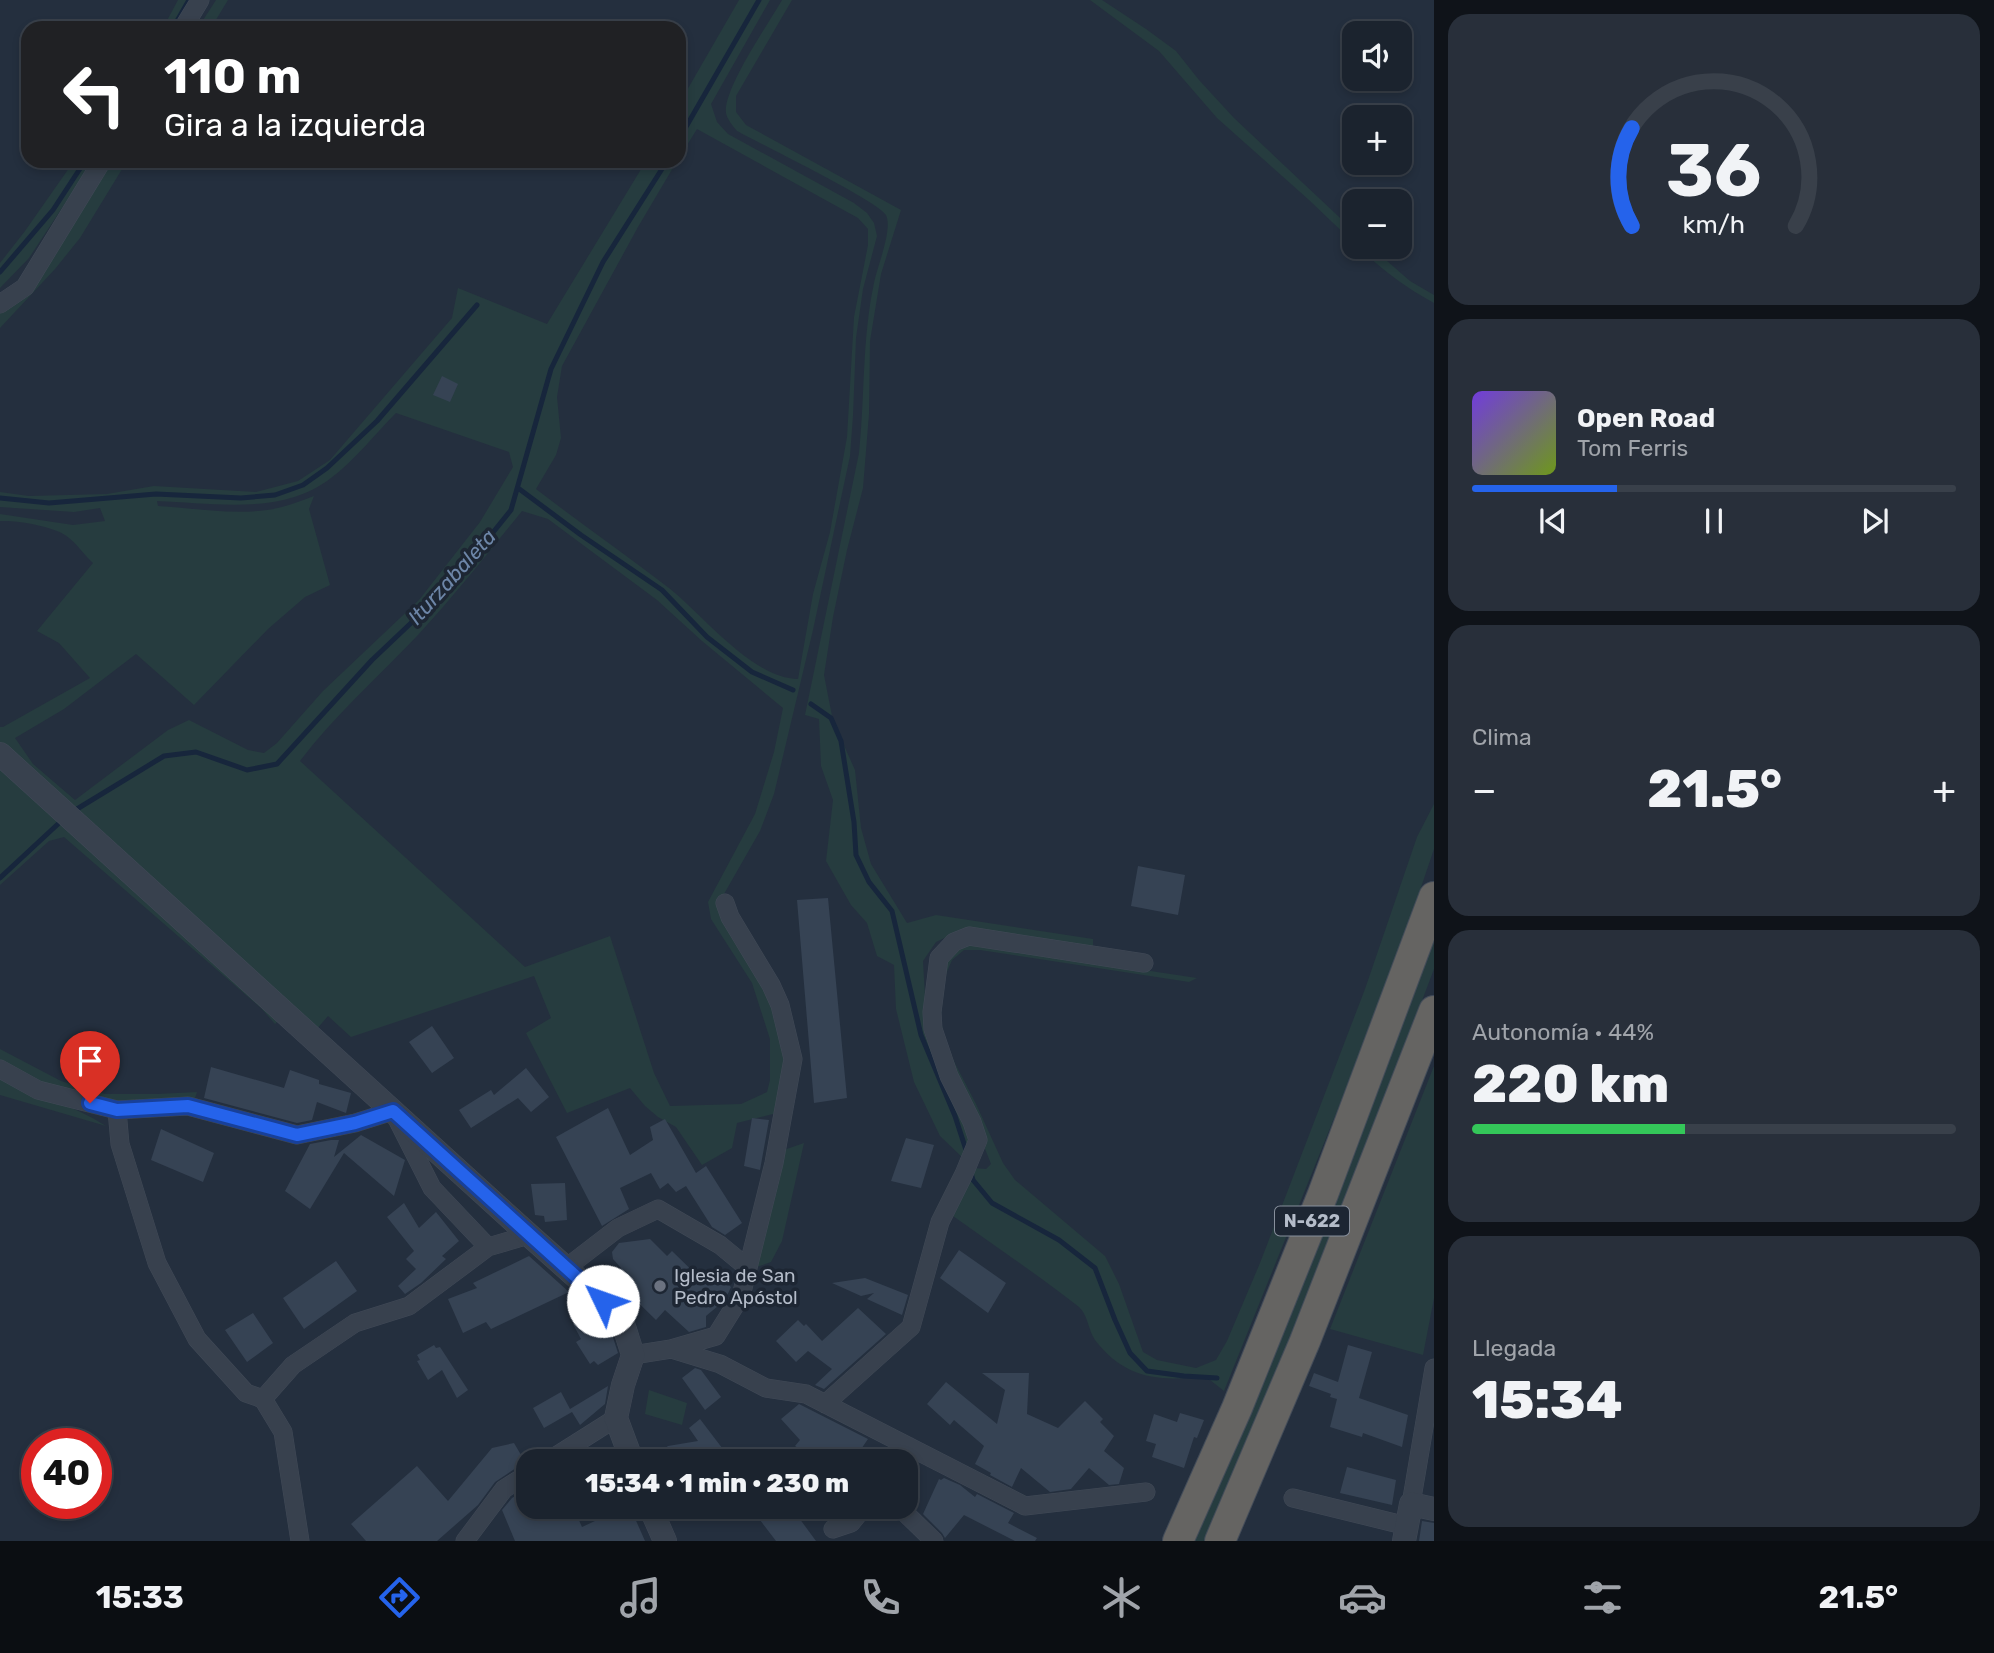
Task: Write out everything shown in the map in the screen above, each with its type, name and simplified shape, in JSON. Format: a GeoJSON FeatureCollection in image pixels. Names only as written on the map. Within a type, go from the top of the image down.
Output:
{"type":"FeatureCollection","features":[{"type":"Feature","properties":{"kind":"highway","name":"N-622"},"geometry":{"type":"LineString","coordinates":[[1178,1541],[1237,1408],[1323,1194],[1434,897]]}},
{"type":"Feature","properties":{"kind":"highway","name":"N-622"},"geometry":{"type":"LineString","coordinates":[[1220,1541],[1300,1354],[1434,1011]]}},
{"type":"Feature","properties":{"kind":"street"},"geometry":{"type":"LineString","coordinates":[[187,21],[200,0]]}},
{"type":"Feature","properties":{"kind":"street"},"geometry":{"type":"LineString","coordinates":[[0,304],[25,287],[98,168]]}},
{"type":"Feature","properties":{"kind":"street"},"geometry":{"type":"LineString","coordinates":[[0,754],[621,1317],[633,1355],[616,1418],[628,1449]]}},
{"type":"Feature","properties":{"kind":"street"},"geometry":{"type":"LineString","coordinates":[[633,1355],[671,1349],[716,1336],[741,1296],[774,1163],[793,1059],[771,985],[730,917],[725,903]]}},
{"type":"Feature","properties":{"kind":"street"},"geometry":{"type":"LineString","coordinates":[[825,1404],[911,1327],[940,1222],[978,1140],[949,1076],[933,1029],[932,1012],[939,958],[954,942],[969,936],[1144,963]]}},
{"type":"Feature","properties":{"kind":"street"},"geometry":{"type":"LineString","coordinates":[[0,1069],[38,1090],[117,1110],[188,1106],[297,1135],[355,1123],[393,1111]]}},
{"type":"Feature","properties":{"kind":"street"},"geometry":{"type":"LineString","coordinates":[[117,1110],[120,1144],[157,1263],[197,1339],[246,1394],[264,1399],[283,1432],[300,1541]]}},
{"type":"Feature","properties":{"kind":"street"},"geometry":{"type":"LineString","coordinates":[[393,1111],[432,1188],[488,1247]]}},
{"type":"Feature","properties":{"kind":"street"},"geometry":{"type":"LineString","coordinates":[[566,1268],[618,1228],[658,1209],[720,1245],[748,1268]]}},
{"type":"Feature","properties":{"kind":"street"},"geometry":{"type":"LineString","coordinates":[[264,1399],[293,1365],[355,1323],[409,1306],[488,1247],[529,1235]]}},
{"type":"Feature","properties":{"kind":"street"},"geometry":{"type":"LineString","coordinates":[[671,1349],[720,1364],[766,1388],[806,1394],[895,1449]]}},
{"type":"Feature","properties":{"kind":"street"},"geometry":{"type":"LineString","coordinates":[[1407,1524],[1434,1368]]}},
{"type":"Feature","properties":{"kind":"street"},"geometry":{"type":"LineString","coordinates":[[567,1449],[616,1418]]}},
{"type":"Feature","properties":{"kind":"street"},"geometry":{"type":"LineString","coordinates":[[918,1460],[1025,1506],[1146,1492]]}},
{"type":"Feature","properties":{"kind":"street"},"geometry":{"type":"LineString","coordinates":[[465,1541],[504,1489],[516,1482]]}},
{"type":"Feature","properties":{"kind":"street"},"geometry":{"type":"LineString","coordinates":[[1293,1498],[1407,1524],[1434,1509]]}},
{"type":"Feature","properties":{"kind":"street"},"geometry":{"type":"LineString","coordinates":[[655,1519],[665,1541]]}},
{"type":"Feature","properties":{"kind":"street"},"geometry":{"type":"LineString","coordinates":[[833,1529],[851,1523],[854,1519]]}},
{"type":"Feature","properties":{"kind":"street"},"geometry":{"type":"LineString","coordinates":[[911,1519],[934,1541]]}},
{"type":"Feature","properties":{"kind":"green space"},"geometry":{"type":"Polygon","coordinates":[[[178,0],[195,0],[182,21],[167,21],[178,0]]]}},
{"type":"Feature","properties":{"kind":"green space"},"geometry":{"type":"Polygon","coordinates":[[[216,0],[228,0],[215,21],[202,21],[216,0]]]}},
{"type":"Feature","properties":{"kind":"green space"},"geometry":{"type":"Polygon","coordinates":[[[739,0],[770,0],[711,104],[717,122],[728,134],[854,203],[867,213],[874,223],[877,236],[863,289],[856,338],[850,456],[813,630],[774,794],[760,831],[720,901],[769,989],[788,1067],[777,1113],[737,1123],[732,1148],[702,1165],[676,1127],[645,1106],[630,1088],[567,1113],[526,1033],[551,1018],[534,976],[351,1037],[328,1016],[316,1030],[0,744],[0,727],[90,678],[59,643],[37,631],[93,563],[65,535],[34,524],[0,521],[0,514],[73,525],[105,521],[100,508],[74,512],[0,507],[0,492],[29,496],[107,494],[154,486],[256,492],[298,481],[330,460],[452,318],[458,288],[547,324],[642,168],[673,168],[562,366],[557,397],[561,438],[556,455],[536,489],[669,588],[746,657],[781,676],[798,679],[813,594],[830,532],[847,437],[854,317],[868,245],[868,229],[858,218],[697,129],[686,147],[686,92],[739,0]],[[396,413],[340,471],[312,490],[291,498],[269,503],[224,505],[157,501],[158,506],[254,511],[279,508],[314,496],[309,509],[330,585],[305,597],[268,629],[194,705],[136,654],[64,709],[15,738],[33,764],[75,800],[168,730],[189,720],[248,750],[264,753],[277,743],[323,691],[419,600],[480,522],[513,467],[509,452],[396,413]],[[522,511],[432,620],[342,712],[300,761],[525,967],[610,936],[654,1073],[670,1106],[741,1104],[767,1092],[770,1080],[770,1039],[752,983],[711,919],[708,902],[755,814],[774,752],[783,708],[657,600],[548,519],[522,511]]]}},
{"type":"Feature","properties":{"kind":"green space"},"geometry":{"type":"Polygon","coordinates":[[[782,0],[792,0],[736,96],[736,112],[746,125],[901,210],[881,274],[870,341],[869,414],[863,488],[833,617],[824,675],[833,721],[855,770],[861,828],[871,864],[907,923],[936,915],[1093,939],[1093,952],[953,934],[936,942],[923,961],[927,1031],[973,1141],[964,1159],[940,1136],[914,1082],[896,1009],[894,965],[877,956],[867,923],[851,905],[826,861],[833,800],[821,766],[819,719],[805,715],[859,453],[867,325],[888,221],[878,208],[841,185],[737,131],[728,118],[727,102],[732,88],[782,0]]]}},
{"type":"Feature","properties":{"kind":"green space"},"geometry":{"type":"Polygon","coordinates":[[[1090,0],[1102,0],[1176,51],[1234,118],[1342,220],[1342,232],[1217,118],[1159,51],[1090,0]]]}},
{"type":"Feature","properties":{"kind":"green space"},"geometry":{"type":"Polygon","coordinates":[[[69,168],[88,168],[29,258],[0,288],[0,263],[69,168]]]}},
{"type":"Feature","properties":{"kind":"green space"},"geometry":{"type":"Polygon","coordinates":[[[107,168],[123,168],[80,238],[0,328],[0,309],[43,268],[107,168]]]}},
{"type":"Feature","properties":{"kind":"green space"},"geometry":{"type":"Polygon","coordinates":[[[1372,259],[1385,259],[1410,281],[1434,295],[1434,303],[1394,278],[1372,259]]]}},
{"type":"Feature","properties":{"kind":"green space"},"geometry":{"type":"Polygon","coordinates":[[[0,764],[280,1019],[275,1024],[261,1008],[64,837],[49,841],[0,885],[0,764]]]}},
{"type":"Feature","properties":{"kind":"green space"},"geometry":{"type":"Polygon","coordinates":[[[1434,804],[1434,849],[1411,917],[1341,1101],[1224,1391],[1205,1376],[1158,1378],[1144,1375],[1118,1363],[1095,1340],[1079,1307],[953,1216],[974,1168],[986,1169],[991,1164],[937,1028],[941,973],[955,946],[964,943],[1197,978],[1189,982],[980,950],[964,950],[952,960],[943,981],[941,1021],[947,1048],[1003,1163],[1015,1180],[1105,1256],[1119,1284],[1143,1352],[1157,1360],[1196,1368],[1216,1360],[1227,1341],[1260,1263],[1365,989],[1417,837],[1434,804]]]}},
{"type":"Feature","properties":{"kind":"green space"},"geometry":{"type":"Polygon","coordinates":[[[1434,934],[1434,969],[1314,1285],[1206,1541],[1192,1541],[1434,934]]]}},
{"type":"Feature","properties":{"kind":"green space"},"geometry":{"type":"Polygon","coordinates":[[[0,1049],[61,1081],[105,1094],[197,1092],[194,1101],[114,1103],[40,1083],[0,1060],[0,1049]]]}},
{"type":"Feature","properties":{"kind":"green space"},"geometry":{"type":"Polygon","coordinates":[[[1434,1066],[1434,1298],[1423,1355],[1330,1329],[1434,1066]]]}},
{"type":"Feature","properties":{"kind":"green space"},"geometry":{"type":"Polygon","coordinates":[[[0,1077],[67,1106],[106,1126],[0,1095],[0,1077]]]}},
{"type":"Feature","properties":{"kind":"green space"},"geometry":{"type":"Polygon","coordinates":[[[804,1143],[782,1241],[771,1262],[754,1268],[778,1152],[804,1143]]]}},
{"type":"Feature","properties":{"kind":"green space"},"geometry":{"type":"Polygon","coordinates":[[[649,1390],[687,1403],[682,1425],[645,1414],[649,1390]]]}},
{"type":"Feature","properties":{"kind":"building"},"geometry":{"type":"Polygon","coordinates":[[[442,376],[458,384],[450,402],[433,395],[442,376]]]}},
{"type":"Feature","properties":{"kind":"building"},"geometry":{"type":"Polygon","coordinates":[[[1138,866],[1185,875],[1178,915],[1131,906],[1138,866]]]}},
{"type":"Feature","properties":{"kind":"building"},"geometry":{"type":"Polygon","coordinates":[[[828,898],[847,1098],[814,1103],[797,900],[828,898]]]}},
{"type":"Feature","properties":{"kind":"building"},"geometry":{"type":"Polygon","coordinates":[[[432,1026],[454,1058],[432,1073],[409,1042],[432,1026]]]}},
{"type":"Feature","properties":{"kind":"building"},"geometry":{"type":"Polygon","coordinates":[[[211,1067],[284,1088],[290,1070],[319,1080],[319,1084],[351,1093],[346,1113],[317,1102],[312,1120],[297,1123],[204,1098],[211,1067]]]}},
{"type":"Feature","properties":{"kind":"building"},"geometry":{"type":"Polygon","coordinates":[[[526,1068],[549,1097],[531,1112],[518,1098],[471,1128],[459,1110],[491,1090],[494,1095],[526,1068]]]}},
{"type":"Feature","properties":{"kind":"building"},"geometry":{"type":"Polygon","coordinates":[[[608,1108],[630,1155],[653,1140],[650,1127],[665,1119],[696,1173],[706,1166],[742,1223],[725,1235],[712,1227],[686,1186],[676,1192],[668,1183],[660,1189],[651,1173],[620,1188],[629,1209],[602,1226],[556,1137],[608,1108]]]}},
{"type":"Feature","properties":{"kind":"building"},"geometry":{"type":"Polygon","coordinates":[[[752,1118],[769,1120],[760,1170],[744,1166],[752,1118]]]}},
{"type":"Feature","properties":{"kind":"building"},"geometry":{"type":"Polygon","coordinates":[[[161,1129],[214,1153],[203,1182],[151,1160],[161,1129]]]}},
{"type":"Feature","properties":{"kind":"building"},"geometry":{"type":"Polygon","coordinates":[[[361,1135],[405,1160],[394,1196],[344,1153],[310,1209],[285,1191],[310,1144],[339,1140],[334,1157],[361,1135]]]}},
{"type":"Feature","properties":{"kind":"building"},"geometry":{"type":"Polygon","coordinates":[[[906,1138],[934,1145],[921,1188],[891,1181],[906,1138]]]}},
{"type":"Feature","properties":{"kind":"building"},"geometry":{"type":"Polygon","coordinates":[[[565,1183],[567,1220],[545,1222],[544,1216],[535,1215],[531,1184],[565,1183]]]}},
{"type":"Feature","properties":{"kind":"building"},"geometry":{"type":"Polygon","coordinates":[[[404,1203],[419,1228],[436,1212],[459,1241],[442,1256],[446,1259],[405,1294],[398,1286],[416,1269],[406,1259],[414,1251],[387,1217],[404,1203]]]}},
{"type":"Feature","properties":{"kind":"building","name":"Iglesia de San Pedro Apóstol"},"geometry":{"type":"Polygon","coordinates":[[[650,1239],[667,1256],[672,1251],[708,1286],[718,1275],[731,1287],[725,1300],[706,1316],[706,1327],[689,1332],[665,1310],[656,1320],[613,1278],[621,1268],[613,1259],[612,1252],[619,1243],[650,1239]]]}},
{"type":"Feature","properties":{"kind":"building"},"geometry":{"type":"Polygon","coordinates":[[[959,1250],[1006,1283],[988,1313],[940,1278],[959,1250]]]}},
{"type":"Feature","properties":{"kind":"building"},"geometry":{"type":"Polygon","coordinates":[[[529,1256],[569,1292],[491,1329],[486,1322],[463,1333],[448,1299],[477,1288],[473,1283],[529,1256]]]}},
{"type":"Feature","properties":{"kind":"building"},"geometry":{"type":"Polygon","coordinates":[[[336,1261],[357,1291],[304,1329],[283,1298],[336,1261]]]}},
{"type":"Feature","properties":{"kind":"building"},"geometry":{"type":"Polygon","coordinates":[[[865,1278],[908,1295],[902,1315],[867,1299],[874,1293],[861,1296],[832,1283],[865,1278]]]}},
{"type":"Feature","properties":{"kind":"building"},"geometry":{"type":"Polygon","coordinates":[[[858,1308],[886,1334],[824,1389],[815,1385],[832,1369],[808,1351],[796,1362],[776,1341],[798,1320],[804,1326],[806,1324],[822,1341],[858,1308]]]}},
{"type":"Feature","properties":{"kind":"building"},"geometry":{"type":"Polygon","coordinates":[[[594,1312],[609,1325],[618,1353],[598,1365],[594,1361],[590,1364],[576,1342],[581,1339],[573,1324],[594,1312]]]}},
{"type":"Feature","properties":{"kind":"building"},"geometry":{"type":"Polygon","coordinates":[[[253,1313],[273,1343],[247,1362],[225,1330],[253,1313]]]}},
{"type":"Feature","properties":{"kind":"building"},"geometry":{"type":"Polygon","coordinates":[[[434,1345],[436,1348],[440,1347],[468,1390],[457,1398],[442,1370],[428,1380],[417,1361],[420,1360],[417,1355],[434,1345]]]}},
{"type":"Feature","properties":{"kind":"building"},"geometry":{"type":"Polygon","coordinates":[[[1348,1345],[1372,1352],[1359,1398],[1408,1415],[1402,1447],[1363,1433],[1362,1437],[1330,1427],[1337,1399],[1309,1386],[1314,1373],[1338,1382],[1348,1345]]]}},
{"type":"Feature","properties":{"kind":"building"},"geometry":{"type":"Polygon","coordinates":[[[695,1368],[701,1370],[721,1397],[705,1410],[682,1378],[695,1368]]]}},
{"type":"Feature","properties":{"kind":"building"},"geometry":{"type":"Polygon","coordinates":[[[982,1373],[1029,1373],[1027,1414],[1058,1428],[1085,1401],[1103,1419],[1100,1422],[1114,1436],[1104,1451],[1124,1468],[1119,1484],[1109,1485],[1089,1468],[1071,1489],[1050,1492],[1021,1468],[1012,1487],[975,1464],[984,1446],[954,1420],[950,1425],[927,1404],[946,1382],[997,1424],[1005,1390],[982,1373]]]}},
{"type":"Feature","properties":{"kind":"building"},"geometry":{"type":"Polygon","coordinates":[[[608,1386],[605,1404],[580,1425],[572,1412],[544,1428],[533,1408],[561,1392],[570,1409],[608,1386]]]}},
{"type":"Feature","properties":{"kind":"building"},"geometry":{"type":"Polygon","coordinates":[[[799,1404],[868,1439],[861,1449],[800,1449],[795,1446],[800,1440],[781,1419],[799,1404]]]}},
{"type":"Feature","properties":{"kind":"building"},"geometry":{"type":"Polygon","coordinates":[[[1180,1413],[1204,1420],[1197,1438],[1194,1437],[1184,1468],[1152,1457],[1156,1444],[1146,1441],[1154,1414],[1177,1422],[1180,1413]]]}},
{"type":"Feature","properties":{"kind":"building"},"geometry":{"type":"Polygon","coordinates":[[[700,1419],[723,1449],[664,1449],[698,1441],[689,1428],[700,1419]]]}},
{"type":"Feature","properties":{"kind":"building"},"geometry":{"type":"Polygon","coordinates":[[[514,1443],[518,1449],[516,1468],[495,1482],[478,1505],[437,1541],[366,1541],[351,1524],[417,1466],[448,1501],[492,1448],[514,1443]]]}},
{"type":"Feature","properties":{"kind":"building"},"geometry":{"type":"Polygon","coordinates":[[[1347,1467],[1396,1480],[1392,1505],[1340,1493],[1347,1467]]]}},
{"type":"Feature","properties":{"kind":"building"},"geometry":{"type":"Polygon","coordinates":[[[944,1478],[960,1485],[975,1497],[977,1494],[1014,1513],[1008,1523],[1037,1538],[1035,1541],[1015,1541],[964,1515],[945,1538],[923,1514],[939,1479],[944,1478]]]}},
{"type":"Feature","properties":{"kind":"building"},"geometry":{"type":"Polygon","coordinates":[[[516,1495],[516,1519],[578,1519],[582,1527],[599,1519],[635,1519],[645,1541],[515,1541],[502,1510],[516,1495]]]}},
{"type":"Feature","properties":{"kind":"building"},"geometry":{"type":"Polygon","coordinates":[[[759,1519],[800,1519],[816,1541],[776,1541],[759,1519]]]}},
{"type":"Feature","properties":{"kind":"building"},"geometry":{"type":"Polygon","coordinates":[[[1422,1521],[1434,1523],[1434,1541],[1419,1541],[1422,1521]]]}},
{"type":"Feature","properties":{"kind":"waterway"},"geometry":{"type":"LineString","coordinates":[[177,21],[189,0]]}},
{"type":"Feature","properties":{"kind":"waterway","name":"Iturzabaleta"},"geometry":{"type":"LineString","coordinates":[[686,127],[759,0]]}},
{"type":"Feature","properties":{"kind":"waterway"},"geometry":{"type":"LineString","coordinates":[[0,272],[53,210],[80,168]]}},
{"type":"Feature","properties":{"kind":"waterway","name":"Iturzabaleta"},"geometry":{"type":"LineString","coordinates":[[77,809],[164,756],[196,752],[247,770],[277,764],[372,660],[449,587],[511,510],[551,369],[603,262],[663,168]]}},
{"type":"Feature","properties":{"kind":"waterway"},"geometry":{"type":"LineString","coordinates":[[0,498],[49,503],[156,494],[241,498],[275,495],[303,485],[327,468],[377,421],[477,305]]}},
{"type":"Feature","properties":{"kind":"waterway"},"geometry":{"type":"LineString","coordinates":[[518,488],[662,590],[707,637],[752,672],[793,690]]}},
{"type":"Feature","properties":{"kind":"waterway"},"geometry":{"type":"LineString","coordinates":[[811,704],[831,718],[841,741],[854,822],[856,855],[869,882],[892,911],[921,1035],[955,1116],[967,1153]]}},
{"type":"Feature","properties":{"kind":"waterway","name":"Iturzabaleta"},"geometry":{"type":"LineString","coordinates":[[0,878],[58,824]]}},
{"type":"Feature","properties":{"kind":"waterway"},"geometry":{"type":"LineString","coordinates":[[971,1173],[973,1180],[992,1203],[1059,1240],[1095,1268],[1130,1353],[1147,1371],[1217,1378]]}},
{"type":"Feature","properties":{"kind":"place","name":"Iglesia de San Pedro Apóstol"},"geometry":{"type":"Point","coordinates":[660,1286]}},
{"type":"Feature","properties":{"kind":"route"},"geometry":{"type":"LineString","coordinates":[[90,1103],[117,1110],[188,1106],[297,1135],[355,1123],[393,1111],[603,1301]]}}]}
